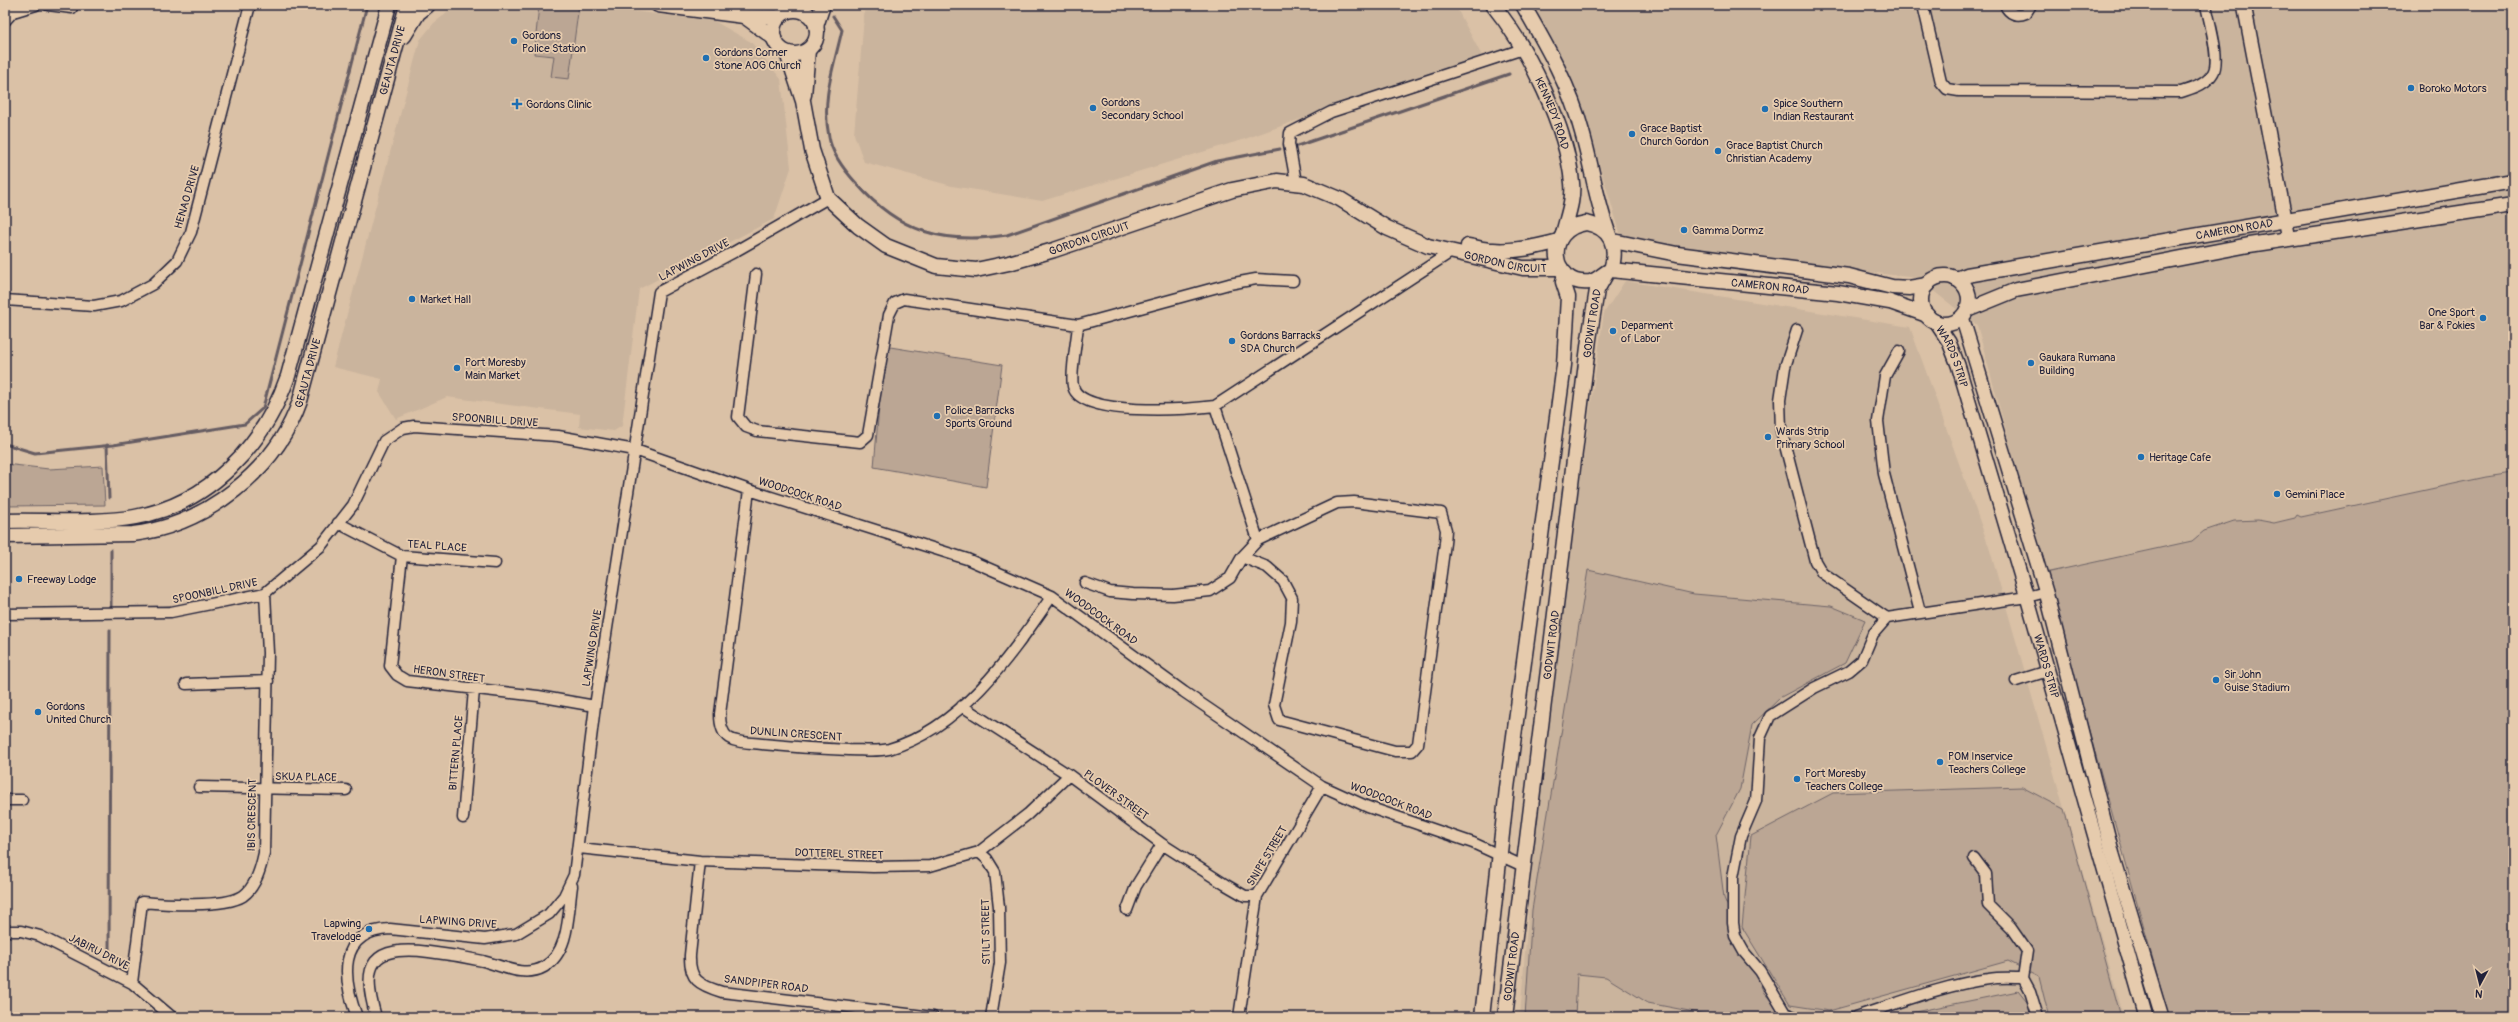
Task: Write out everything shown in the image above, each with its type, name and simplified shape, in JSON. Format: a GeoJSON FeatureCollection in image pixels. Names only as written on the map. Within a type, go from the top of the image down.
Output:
{"type":"FeatureCollection","features":[{"type":"Feature","properties":{"kind":"main road","name":"GEAUTA DRIVE"},"geometry":{"type":"LineString","coordinates":[[5,521],[117,519],[152,512],[191,497],[204,489],[231,468],[257,438],[276,408],[288,376],[389,5]]}},
{"type":"Feature","properties":{"kind":"main road","name":"GEAUTA DRIVE"},"geometry":{"type":"LineString","coordinates":[[5,536],[133,534],[153,531],[185,519],[227,496],[255,471],[275,448],[290,426],[300,401],[407,5]]}},
{"type":"Feature","properties":{"kind":"main road"},"geometry":{"type":"LineString","coordinates":[[396,49],[418,14],[428,5]]}},
{"type":"Feature","properties":{"kind":"main road"},"geometry":{"type":"LineString","coordinates":[[658,5],[744,16],[779,16],[797,8],[806,14],[816,26]]}},
{"type":"Feature","properties":{"kind":"main road"},"geometry":{"type":"LineString","coordinates":[[744,16],[774,38],[780,47],[787,53],[799,54],[808,50],[816,39],[816,26],[823,5]]}},
{"type":"Feature","properties":{"kind":"main road","name":"KENNEDY ROAD"},"geometry":{"type":"LineString","coordinates":[[1493,5],[1523,49],[1550,105],[1568,164],[1572,184],[1571,204],[1561,237]]}},
{"type":"Feature","properties":{"kind":"main road","name":"KENNEDY ROAD"},"geometry":{"type":"LineString","coordinates":[[1523,5],[1552,54],[1568,93],[1582,132],[1600,212],[1611,238]]}},
{"type":"Feature","properties":{"kind":"main road"},"geometry":{"type":"LineString","coordinates":[[774,38],[774,28],[779,16]]}},
{"type":"Feature","properties":{"kind":"main road","name":"GORDON CIRCUIT"},"geometry":{"type":"LineString","coordinates":[[803,101],[808,50]]}},
{"type":"Feature","properties":{"kind":"main road","name":"GORDON CIRCUIT"},"geometry":{"type":"LineString","coordinates":[[787,53],[803,101],[812,150],[828,198],[858,226],[886,246],[936,266],[976,270],[1054,250],[1232,190],[1277,181],[1296,182],[1340,199],[1398,234],[1451,252],[1523,268],[1563,271]]}},
{"type":"Feature","properties":{"kind":"main road","name":"CAMERON ROAD"},"geometry":{"type":"LineString","coordinates":[[1956,279],[1968,275],[2173,241],[2284,219],[2513,181]]}},
{"type":"Feature","properties":{"kind":"main road","name":"CAMERON ROAD"},"geometry":{"type":"LineString","coordinates":[[1964,313],[2016,290],[2289,239],[2513,205]]}},
{"type":"Feature","properties":{"kind":"main road"},"geometry":{"type":"LineString","coordinates":[[1586,223],[1599,227],[1611,238],[1615,254],[1608,272],[1590,282],[1572,279],[1563,271],[1557,257],[1561,237],[1574,226],[1586,223]]}},
{"type":"Feature","properties":{"kind":"main road","name":"GORDON CIRCUIT"},"geometry":{"type":"LineString","coordinates":[[1451,252],[1456,248],[1465,246],[1509,250],[1534,248],[1561,237]]}},
{"type":"Feature","properties":{"kind":"main road","name":"CAMERON ROAD"},"geometry":{"type":"LineString","coordinates":[[1611,238],[1677,254],[1849,276],[1892,287],[1909,288],[1927,285]]}},
{"type":"Feature","properties":{"kind":"main road","name":"GODWIT ROAD"},"geometry":{"type":"LineString","coordinates":[[1482,1017],[1501,855],[1507,788],[1564,365],[1568,297],[1563,282],[1563,271]]}},
{"type":"Feature","properties":{"kind":"main road","name":"CAMERON ROAD"},"geometry":{"type":"LineString","coordinates":[[1608,272],[1838,293],[1890,302],[1931,318]]}},
{"type":"Feature","properties":{"kind":"main road","name":"GODWIT ROAD"},"geometry":{"type":"LineString","coordinates":[[1505,1017],[1589,339],[1597,290],[1608,272]]}},
{"type":"Feature","properties":{"kind":"main road"},"geometry":{"type":"LineString","coordinates":[[1942,276],[1956,279],[1967,289],[1969,303],[1964,313],[1946,323],[1931,318],[1922,300],[1927,285],[1942,276]]}},
{"type":"Feature","properties":{"kind":"street"},"geometry":{"type":"LineString","coordinates":[[5,20],[13,12],[36,5]]}},
{"type":"Feature","properties":{"kind":"street"},"geometry":{"type":"LineString","coordinates":[[48,5],[72,8]]}},
{"type":"Feature","properties":{"kind":"street","name":"HENAO DRIVE"},"geometry":{"type":"LineString","coordinates":[[5,300],[94,306],[121,300],[153,284],[177,261],[191,232],[250,5]]}},
{"type":"Feature","properties":{"kind":"street"},"geometry":{"type":"LineString","coordinates":[[1923,5],[1941,82],[1947,89],[1959,91],[2181,92],[2201,85],[2213,73],[2216,59],[2206,5]]}},
{"type":"Feature","properties":{"kind":"street"},"geometry":{"type":"LineString","coordinates":[[2005,5],[2009,12],[2017,15],[2026,13],[2031,5]]}},
{"type":"Feature","properties":{"kind":"street"},"geometry":{"type":"LineString","coordinates":[[2244,5],[2289,239]]}},
{"type":"Feature","properties":{"kind":"street"},"geometry":{"type":"LineString","coordinates":[[1296,182],[1289,144],[1290,133],[1331,112],[1523,49]]}},
{"type":"Feature","properties":{"kind":"street","name":"LAPWING DRIVE"},"geometry":{"type":"LineString","coordinates":[[356,1017],[348,989],[347,962],[354,943],[364,936],[375,930],[390,929],[485,939],[516,934],[549,914],[564,896],[574,875],[579,848],[595,706],[659,292],[734,252],[828,198]]}},
{"type":"Feature","properties":{"kind":"street"},"geometry":{"type":"LineString","coordinates":[[1078,325],[1073,387],[1080,397],[1092,404],[1118,408],[1188,409],[1215,406],[1451,252]]}},
{"type":"Feature","properties":{"kind":"street"},"geometry":{"type":"LineString","coordinates":[[756,274],[738,417],[746,427],[757,431],[845,442],[860,442],[866,439],[889,315],[895,303],[904,299],[1078,325],[1229,284],[1256,279],[1293,281]]}},
{"type":"Feature","properties":{"kind":"street","name":"WARDS STRIP"},"geometry":{"type":"LineString","coordinates":[[1964,313],[2046,592],[2113,855],[2162,1017]]}},
{"type":"Feature","properties":{"kind":"street","name":"WARDS STRIP"},"geometry":{"type":"LineString","coordinates":[[1931,318],[1949,342],[1958,365],[2028,597],[2146,1017]]}},
{"type":"Feature","properties":{"kind":"street"},"geometry":{"type":"LineString","coordinates":[[1797,330],[1785,367],[1780,400],[1781,430],[1815,562],[1822,573],[1887,618]]}},
{"type":"Feature","properties":{"kind":"street"},"geometry":{"type":"LineString","coordinates":[[1899,351],[1885,376],[1878,420],[1884,474],[1920,612]]}},
{"type":"Feature","properties":{"kind":"street"},"geometry":{"type":"LineString","coordinates":[[1215,406],[1258,540]]}},
{"type":"Feature","properties":{"kind":"street","name":"SPOONBILL DRIVE"},"geometry":{"type":"LineString","coordinates":[[5,614],[171,612],[265,593],[321,546],[354,505],[384,441],[403,428],[414,426],[558,436],[635,450]]}},
{"type":"Feature","properties":{"kind":"street","name":"WOODCOCK ROAD"},"geometry":{"type":"LineString","coordinates":[[635,450],[748,490],[967,559],[1052,596],[1184,692],[1322,786],[1368,807],[1473,843],[1523,866]]}},
{"type":"Feature","properties":{"kind":"street","name":"DUNLIN CRESCENT"},"geometry":{"type":"LineString","coordinates":[[748,490],[722,692],[720,728],[726,737],[736,742],[800,748],[888,749],[919,736],[962,706],[1005,663],[1052,596]]}},
{"type":"Feature","properties":{"kind":"street"},"geometry":{"type":"LineString","coordinates":[[1085,583],[1110,592],[1133,594],[1173,595],[1210,591],[1230,578],[1242,557],[1258,540],[1337,503],[1354,502],[1441,513],[1446,530],[1445,543],[1418,744],[1412,751],[1395,751],[1279,720],[1274,704],[1291,622],[1292,598],[1282,581],[1267,567],[1242,557]]}},
{"type":"Feature","properties":{"kind":"street","name":"TEAL PLACE"},"geometry":{"type":"LineString","coordinates":[[338,523],[402,556],[495,563]]}},
{"type":"Feature","properties":{"kind":"street","name":"HERON STREET"},"geometry":{"type":"LineString","coordinates":[[402,556],[390,666],[396,675],[407,680],[474,690],[538,696],[595,706]]}},
{"type":"Feature","properties":{"kind":"street"},"geometry":{"type":"LineString","coordinates":[[1795,1017],[1785,1013],[1760,971],[1744,952],[1735,936],[1733,923],[1733,877],[1741,836],[1756,801],[1760,738],[1770,716],[1814,688],[1849,671],[1862,660],[1873,634],[1887,618],[2028,597],[2046,592]]}},
{"type":"Feature","properties":{"kind":"street","name":"IBIS CRESCENT"},"geometry":{"type":"LineString","coordinates":[[132,983],[142,902],[172,905],[223,901],[242,896],[252,885],[259,873],[264,853],[268,681],[265,593]]}},
{"type":"Feature","properties":{"kind":"street"},"geometry":{"type":"LineString","coordinates":[[2016,681],[2048,671]]}},
{"type":"Feature","properties":{"kind":"street"},"geometry":{"type":"LineString","coordinates":[[186,684],[268,681]]}},
{"type":"Feature","properties":{"kind":"street","name":"BITTERN PLACE"},"geometry":{"type":"LineString","coordinates":[[463,818],[474,690]]}},
{"type":"Feature","properties":{"kind":"street","name":"PLOVER STREET"},"geometry":{"type":"LineString","coordinates":[[962,706],[1069,775],[1162,844],[1237,892],[1245,896],[1257,896]]}},
{"type":"Feature","properties":{"kind":"street","name":"DOTTEREL STREET"},"geometry":{"type":"LineString","coordinates":[[579,848],[700,861],[898,868],[930,866],[979,852],[1028,814],[1069,775]]}},
{"type":"Feature","properties":{"kind":"street","name":"SNIPE STREET"},"geometry":{"type":"LineString","coordinates":[[1239,1017],[1257,896],[1322,786]]}},
{"type":"Feature","properties":{"kind":"street","name":"SKUA PLACE"},"geometry":{"type":"LineString","coordinates":[[199,787],[346,790]]}},
{"type":"Feature","properties":{"kind":"street"},"geometry":{"type":"LineString","coordinates":[[5,800],[22,800]]}},
{"type":"Feature","properties":{"kind":"street"},"geometry":{"type":"LineString","coordinates":[[1127,910],[1136,886],[1162,844]]}},
{"type":"Feature","properties":{"kind":"street","name":"STILT STREET"},"geometry":{"type":"LineString","coordinates":[[979,852],[987,859],[995,872],[999,907],[1000,963],[991,1017]]}},
{"type":"Feature","properties":{"kind":"street"},"geometry":{"type":"LineString","coordinates":[[1974,858],[1986,874],[1988,905],[2011,928],[2027,951],[2023,978],[2030,991],[2038,1017]]}},
{"type":"Feature","properties":{"kind":"street","name":"SANDPIPER ROAD"},"geometry":{"type":"LineString","coordinates":[[700,861],[690,955],[690,969],[693,977],[710,988],[722,992],[933,1017]]}},
{"type":"Feature","properties":{"kind":"street"},"geometry":{"type":"LineString","coordinates":[[376,1017],[370,994],[370,974],[376,960],[388,952],[412,950],[443,954],[522,971],[544,967],[563,945],[574,875]]}},
{"type":"Feature","properties":{"kind":"street","name":"JABIRU DRIVE"},"geometry":{"type":"LineString","coordinates":[[5,931],[21,931],[40,936],[132,983],[172,1017]]}},
{"type":"Feature","properties":{"kind":"street"},"geometry":{"type":"LineString","coordinates":[[1855,1017],[1937,991],[1982,980],[2023,978]]}},
{"type":"Feature","properties":{"kind":"shaded area"},"geometry":{"type":"Polygon","coordinates":[[[457,5],[581,5],[714,21],[751,42],[781,79],[791,168],[774,219],[639,289],[622,426],[614,431],[579,427],[580,414],[447,397],[396,419],[379,392],[382,379],[333,367],[420,40],[434,23],[457,5]]]}},
{"type":"Feature","properties":{"kind":"shaded area"},"geometry":{"type":"Polygon","coordinates":[[[539,5],[579,5],[569,79],[551,77],[554,56],[534,54],[539,5]]]}},
{"type":"Feature","properties":{"kind":"shaded area","name":"Gordons Secondary School"},"geometry":{"type":"Polygon","coordinates":[[[865,5],[1455,5],[1483,58],[1379,91],[1245,139],[1042,201],[952,186],[864,162],[854,134],[865,5]]]}},
{"type":"Feature","properties":{"kind":"shaded area"},"geometry":{"type":"Polygon","coordinates":[[[1529,5],[2513,5],[2513,473],[2486,477],[2045,573],[1977,325],[1917,278],[1623,242],[1579,99],[1540,21],[1529,5]]]}},
{"type":"Feature","properties":{"kind":"shaded area","name":"Port Moresby Teachers College"},"geometry":{"type":"Polygon","coordinates":[[[1625,281],[1910,327],[1989,547],[2124,1017],[1520,1017],[1541,748],[1604,313],[1625,281]]]}},
{"type":"Feature","properties":{"kind":"shaded area","name":"Police Barracks Sports Ground"},"geometry":{"type":"Polygon","coordinates":[[[884,346],[1002,365],[986,487],[874,467],[884,346]]]}},
{"type":"Feature","properties":{"kind":"shaded area"},"geometry":{"type":"Polygon","coordinates":[[[5,464],[49,469],[103,466],[105,505],[5,506],[5,464]]]}},
{"type":"Feature","properties":{"kind":"shaded area","name":"Sir John Guise Stadium"},"geometry":{"type":"Polygon","coordinates":[[[2513,473],[2513,1017],[2169,1017],[2045,573],[2192,541],[2204,531],[2234,521],[2258,520],[2274,523],[2295,518],[2297,515],[2301,517],[2486,477],[2513,473]]]}},
{"type":"Feature","properties":{"kind":"shaded area"},"geometry":{"type":"Polygon","coordinates":[[[1588,570],[1694,594],[1831,606],[1865,620],[1845,663],[1781,697],[1752,725],[1740,789],[1716,835],[1724,898],[1764,993],[1787,1017],[1720,1017],[1648,1003],[1606,977],[1577,974],[1575,1017],[1525,1017],[1532,910],[1588,570]]]}},
{"type":"Feature","properties":{"kind":"shaded area"},"geometry":{"type":"Polygon","coordinates":[[[2022,787],[2064,809],[2121,1017],[2049,1017],[2039,977],[2008,961],[1829,1011],[1790,1005],[1742,927],[1751,836],[1833,793],[2022,787]]]}},
{"type":"Feature","properties":{"kind":"shaded area"},"geometry":{"type":"Polygon","coordinates":[[[2018,991],[2039,1017],[1890,1017],[2018,991]]]}},
{"type":"Feature","properties":{"kind":"waterway"},"geometry":{"type":"LineString","coordinates":[[5,444],[35,453],[113,445],[245,424],[263,408],[367,5]]}},
{"type":"Feature","properties":{"kind":"waterway"},"geometry":{"type":"LineString","coordinates":[[833,16],[842,30],[827,96],[827,123],[833,150],[848,174],[873,200],[889,214],[906,224],[924,231],[943,236],[963,238],[984,238],[1007,235],[1217,161],[1280,149]]}},
{"type":"Feature","properties":{"kind":"waterway"},"geometry":{"type":"LineString","coordinates":[[1297,146],[1509,74]]}},
{"type":"Feature","properties":{"kind":"waterway"},"geometry":{"type":"LineString","coordinates":[[107,445],[109,498]]}},
{"type":"Feature","properties":{"kind":"waterway"},"geometry":{"type":"LineString","coordinates":[[111,550],[111,607]]}},
{"type":"Feature","properties":{"kind":"waterway"},"geometry":{"type":"LineString","coordinates":[[109,957],[110,630]]}},
{"type":"Feature","properties":{"kind":"place","name":"Gordons Police Station"},"geometry":{"type":"Point","coordinates":[514,41]}},
{"type":"Feature","properties":{"kind":"place","name":"Gordons Corner Stone AOG Church"},"geometry":{"type":"Point","coordinates":[706,58]}},
{"type":"Feature","properties":{"kind":"place","name":"Boroko Motors"},"geometry":{"type":"Point","coordinates":[2411,88]}},
{"type":"Feature","properties":{"kind":"place","name":"Gordons Clinic"},"geometry":{"type":"Point","coordinates":[517,104]}},
{"type":"Feature","properties":{"kind":"place","name":"Gordons Secondary School"},"geometry":{"type":"Point","coordinates":[1093,108]}},
{"type":"Feature","properties":{"kind":"place","name":"Spice Southern Indian Restaurant"},"geometry":{"type":"Point","coordinates":[1765,109]}},
{"type":"Feature","properties":{"kind":"place","name":"Grace Baptist Church Gordon"},"geometry":{"type":"Point","coordinates":[1632,134]}},
{"type":"Feature","properties":{"kind":"place","name":"Grace Baptist Church Christian Academy"},"geometry":{"type":"Point","coordinates":[1718,151]}},
{"type":"Feature","properties":{"kind":"place","name":"Gamma Dormz"},"geometry":{"type":"Point","coordinates":[1684,230]}},
{"type":"Feature","properties":{"kind":"place","name":"Market Hall"},"geometry":{"type":"Point","coordinates":[412,299]}},
{"type":"Feature","properties":{"kind":"place","name":"One Sport Bar & Pokies"},"geometry":{"type":"Point","coordinates":[2483,318]}},
{"type":"Feature","properties":{"kind":"place","name":"Deparment of Labor"},"geometry":{"type":"Point","coordinates":[1613,331]}},
{"type":"Feature","properties":{"kind":"place","name":"Gordons Barracks SDA Church"},"geometry":{"type":"Point","coordinates":[1232,341]}},
{"type":"Feature","properties":{"kind":"place","name":"Gaukara Rumana Building"},"geometry":{"type":"Point","coordinates":[2031,363]}},
{"type":"Feature","properties":{"kind":"place","name":"Port Moresby Main Market"},"geometry":{"type":"Point","coordinates":[457,368]}},
{"type":"Feature","properties":{"kind":"place","name":"Police Barracks Sports Ground"},"geometry":{"type":"Point","coordinates":[937,416]}},
{"type":"Feature","properties":{"kind":"place","name":"Wards Strip Primary School"},"geometry":{"type":"Point","coordinates":[1768,437]}},
{"type":"Feature","properties":{"kind":"place","name":"Heritage Cafe"},"geometry":{"type":"Point","coordinates":[2141,457]}},
{"type":"Feature","properties":{"kind":"place","name":"Gemini Place"},"geometry":{"type":"Point","coordinates":[2277,494]}},
{"type":"Feature","properties":{"kind":"place","name":"Freeway Lodge"},"geometry":{"type":"Point","coordinates":[19,579]}},
{"type":"Feature","properties":{"kind":"place","name":"Sir John Guise Stadium"},"geometry":{"type":"Point","coordinates":[2216,680]}},
{"type":"Feature","properties":{"kind":"place","name":"Gordons United Church"},"geometry":{"type":"Point","coordinates":[38,712]}},
{"type":"Feature","properties":{"kind":"place","name":"POM Inservice Teachers College"},"geometry":{"type":"Point","coordinates":[1940,762]}},
{"type":"Feature","properties":{"kind":"place","name":"Port Moresby Teachers College"},"geometry":{"type":"Point","coordinates":[1797,779]}},
{"type":"Feature","properties":{"kind":"place","name":"Lapwing Travelodge"},"geometry":{"type":"Point","coordinates":[369,929]}}]}
